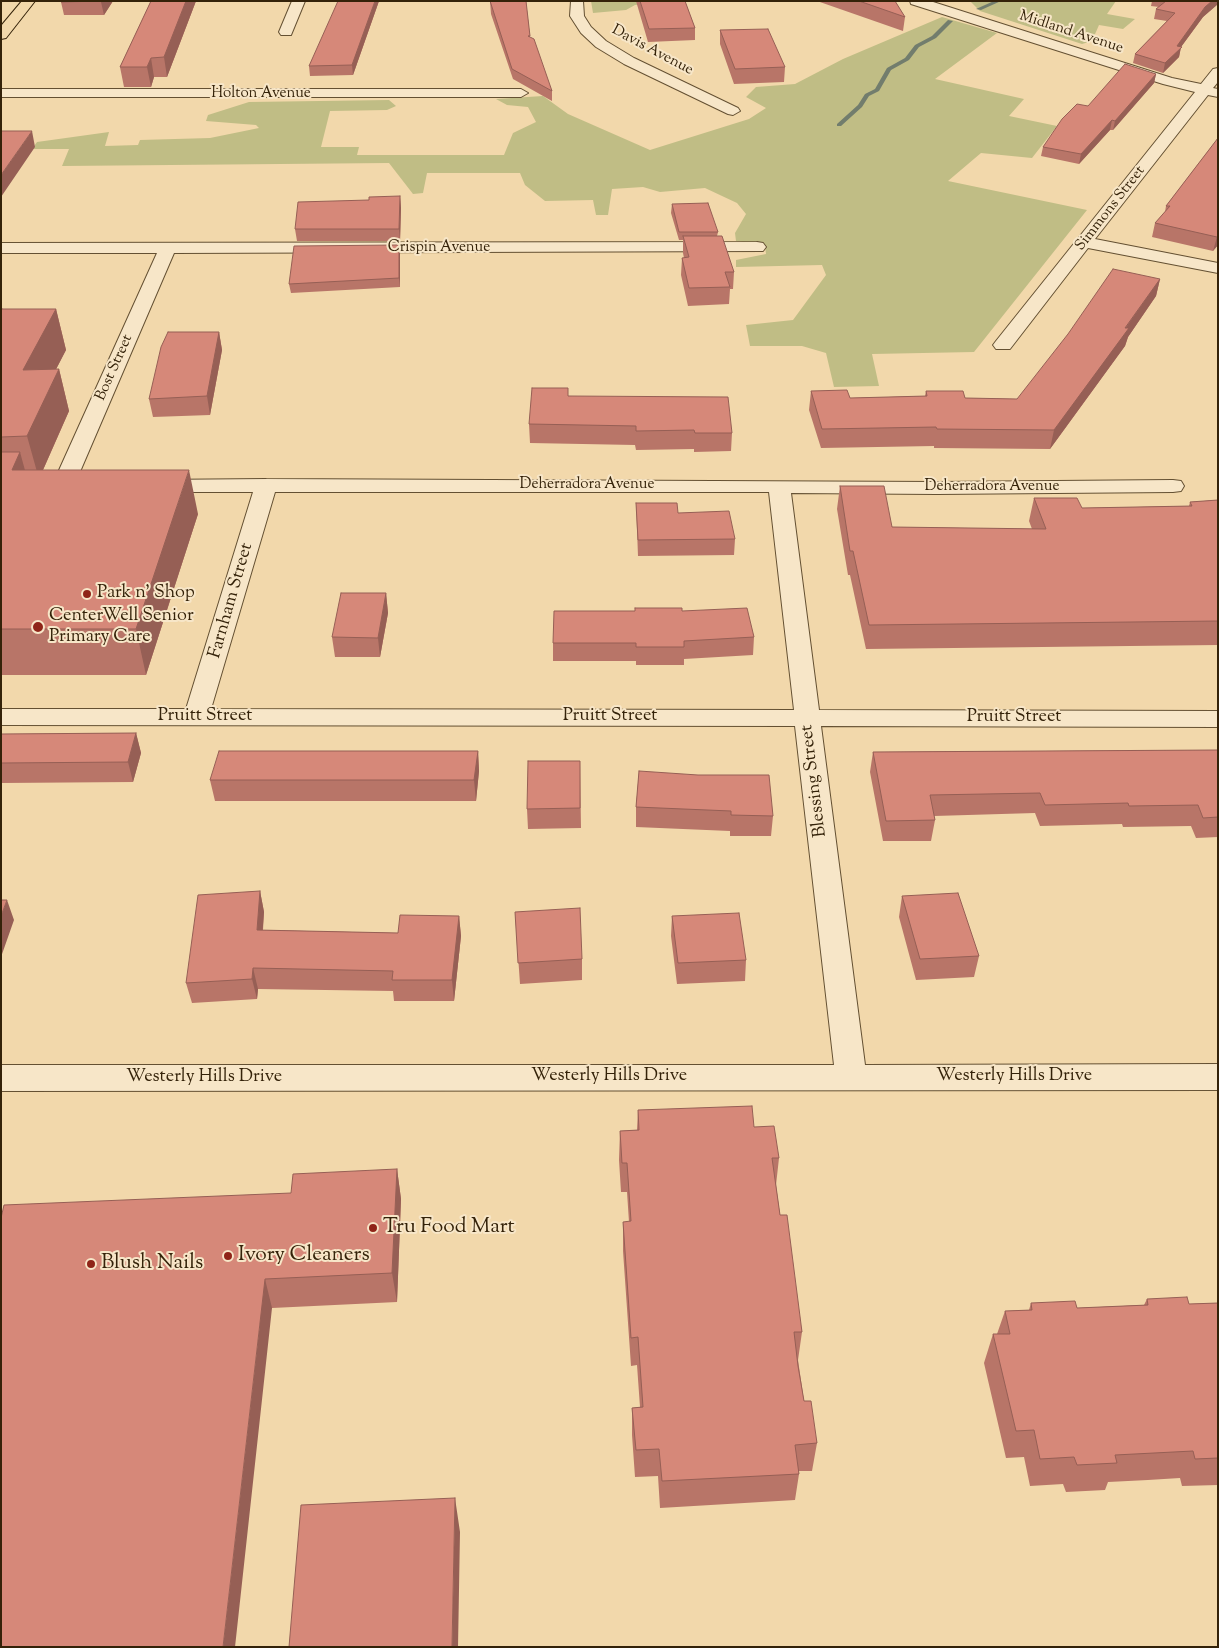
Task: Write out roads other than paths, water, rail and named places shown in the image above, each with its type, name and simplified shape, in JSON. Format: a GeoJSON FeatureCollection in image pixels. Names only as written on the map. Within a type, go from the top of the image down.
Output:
{"type":"FeatureCollection","features":[{"type":"Feature","properties":{"kind":"main road"},"geometry":{"type":"LineString","coordinates":[[1,35],[29,1]]}},
{"type":"Feature","properties":{"kind":"street"},"geometry":{"type":"LineString","coordinates":[[286,32],[299,1]]}},
{"type":"Feature","properties":{"kind":"street","name":"Davis Avenue"},"geometry":{"type":"LineString","coordinates":[[576,1],[577,16],[586,30],[601,44],[629,61],[733,111]]}},
{"type":"Feature","properties":{"kind":"street","name":"Midland Avenue"},"geometry":{"type":"LineString","coordinates":[[916,1],[1168,81],[1211,91]]}},
{"type":"Feature","properties":{"kind":"street","name":"Simmons Street"},"geometry":{"type":"LineString","coordinates":[[1003,345],[1085,242],[1211,91],[1218,72]]}},
{"type":"Feature","properties":{"kind":"street","name":"Holton Avenue"},"geometry":{"type":"LineString","coordinates":[[1,94],[522,93]]}},
{"type":"Feature","properties":{"kind":"street"},"geometry":{"type":"LineString","coordinates":[[1085,242],[1218,268]]}},
{"type":"Feature","properties":{"kind":"street","name":"Crispin Avenue"},"geometry":{"type":"LineString","coordinates":[[1,248],[758,248]]}},
{"type":"Feature","properties":{"kind":"street","name":"Bost Street"},"geometry":{"type":"LineString","coordinates":[[89,487],[53,488],[167,249]]}},
{"type":"Feature","properties":{"kind":"street","name":"Farnham Street"},"geometry":{"type":"LineString","coordinates":[[196,717],[266,485]]}},
{"type":"Feature","properties":{"kind":"street","name":"Deherradora Avenue"},"geometry":{"type":"LineString","coordinates":[[138,486],[779,486],[936,488],[1173,486]]}},
{"type":"Feature","properties":{"kind":"street","name":"Blessing Street"},"geometry":{"type":"LineString","coordinates":[[779,486],[851,1077]]}},
{"type":"Feature","properties":{"kind":"street","name":"Pruitt Street"},"geometry":{"type":"LineString","coordinates":[[1,717],[1218,719]]}},
{"type":"Feature","properties":{"kind":"street","name":"Westerly Hills Drive"},"geometry":{"type":"LineString","coordinates":[[1,1078],[1218,1077]]}},
{"type":"Feature","properties":{"kind":"waterway"},"geometry":{"type":"LineString","coordinates":[[979,9],[999,1]]}},
{"type":"Feature","properties":{"kind":"waterway"},"geometry":{"type":"LineString","coordinates":[[839,125],[860,106],[867,95],[877,90],[889,69],[907,59],[917,46],[934,37],[950,21]]}},
{"type":"Feature","properties":{"kind":"place","name":"Park n' Shop"},"geometry":{"type":"Point","coordinates":[87,594]}},
{"type":"Feature","properties":{"kind":"place","name":"CenterWell Senior Primary Care"},"geometry":{"type":"Point","coordinates":[38,627]}},
{"type":"Feature","properties":{"kind":"place","name":"Tru Food Mart"},"geometry":{"type":"Point","coordinates":[373,1228]}},
{"type":"Feature","properties":{"kind":"place","name":"Ivory Cleaners"},"geometry":{"type":"Point","coordinates":[228,1256]}},
{"type":"Feature","properties":{"kind":"place","name":"Blush Nails"},"geometry":{"type":"Point","coordinates":[91,1264]}}]}
